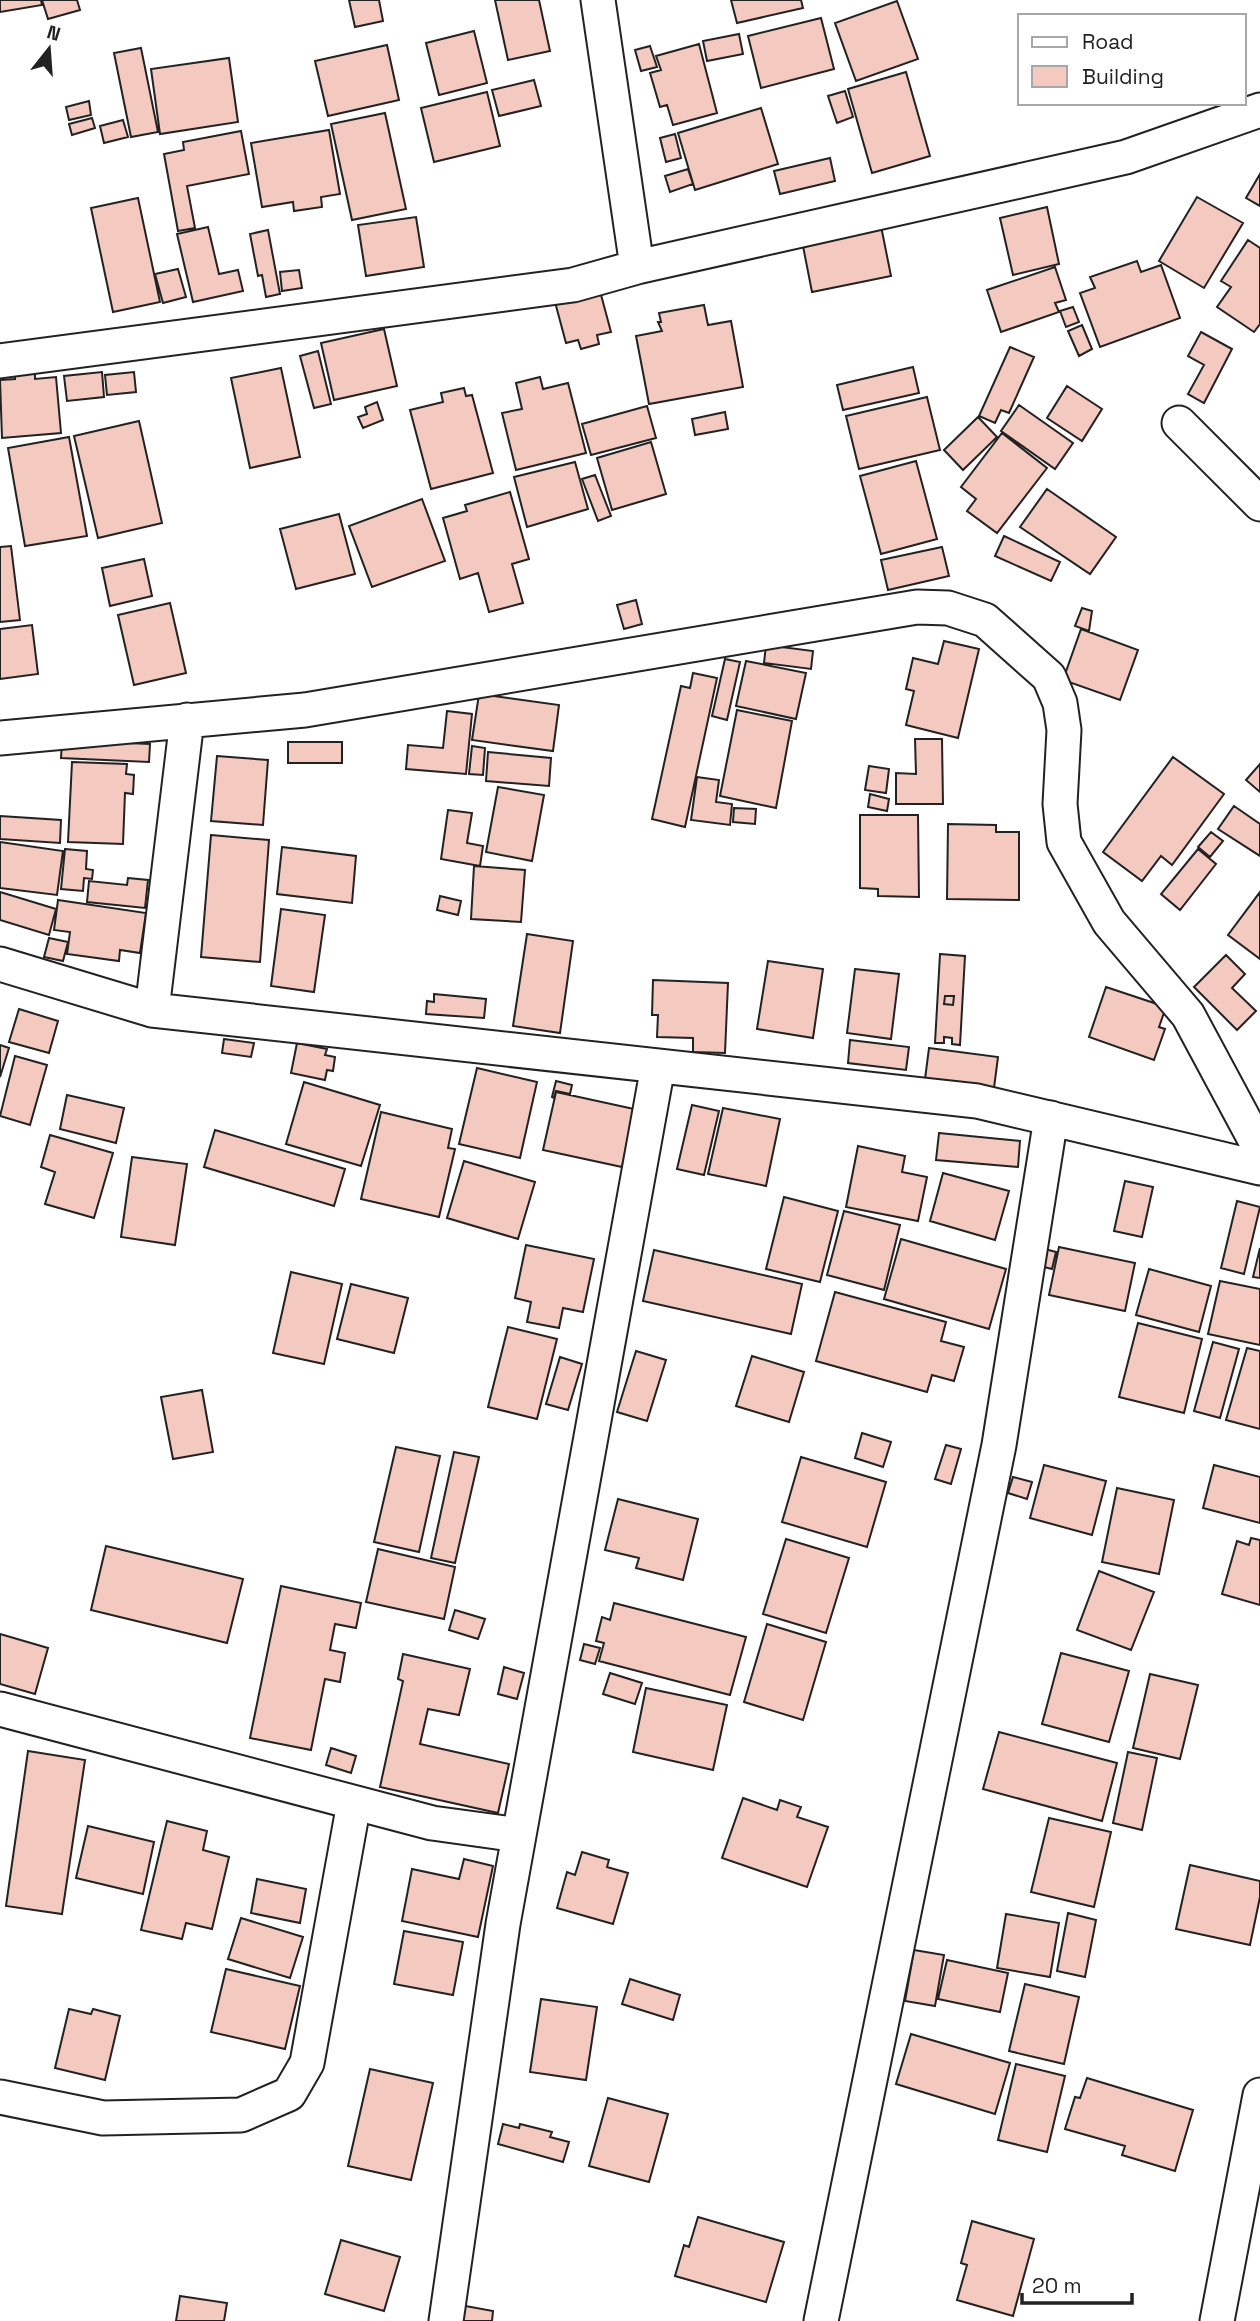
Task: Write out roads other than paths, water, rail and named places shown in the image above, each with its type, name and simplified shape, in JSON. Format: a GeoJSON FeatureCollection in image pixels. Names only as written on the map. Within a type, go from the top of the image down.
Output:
{"type":"FeatureCollection","features":[{"type":"Feature","properties":{"kind":"street"},"geometry":{"type":"LineString","coordinates":[[598,0],[637,267]]}},
{"type":"Feature","properties":{"kind":"street"},"geometry":{"type":"LineString","coordinates":[[0,361],[573,285],[637,267],[1126,157],[1260,110]]}},
{"type":"Feature","properties":{"kind":"street"},"geometry":{"type":"LineString","coordinates":[[1180,423],[1260,504]]}},
{"type":"Feature","properties":{"kind":"street"},"geometry":{"type":"LineString","coordinates":[[0,738],[305,710],[917,607],[948,608],[985,620],[1049,677],[1060,703],[1064,730],[1060,804],[1063,842],[1109,922],[1188,1016],[1260,1149]]}},
{"type":"Feature","properties":{"kind":"street"},"geometry":{"type":"LineString","coordinates":[[152,1010],[187,720]]}},
{"type":"Feature","properties":{"kind":"street"},"geometry":{"type":"LineString","coordinates":[[0,964],[152,1010],[977,1101],[1260,1168]]}},
{"type":"Feature","properties":{"kind":"street"},"geometry":{"type":"LineString","coordinates":[[446,2321],[503,1924],[658,1066]]}},
{"type":"Feature","properties":{"kind":"street"},"geometry":{"type":"LineString","coordinates":[[821,2321],[999,1446],[1051,1118]]}},
{"type":"Feature","properties":{"kind":"street"},"geometry":{"type":"LineString","coordinates":[[0,1709],[432,1823],[519,1835]]}},
{"type":"Feature","properties":{"kind":"street"},"geometry":{"type":"LineString","coordinates":[[0,2097],[103,2118],[242,2115],[289,2094],[307,2063],[354,1803]]}},
{"type":"Feature","properties":{"kind":"street"},"geometry":{"type":"LineString","coordinates":[[1217,2321],[1260,2095]]}}]}
